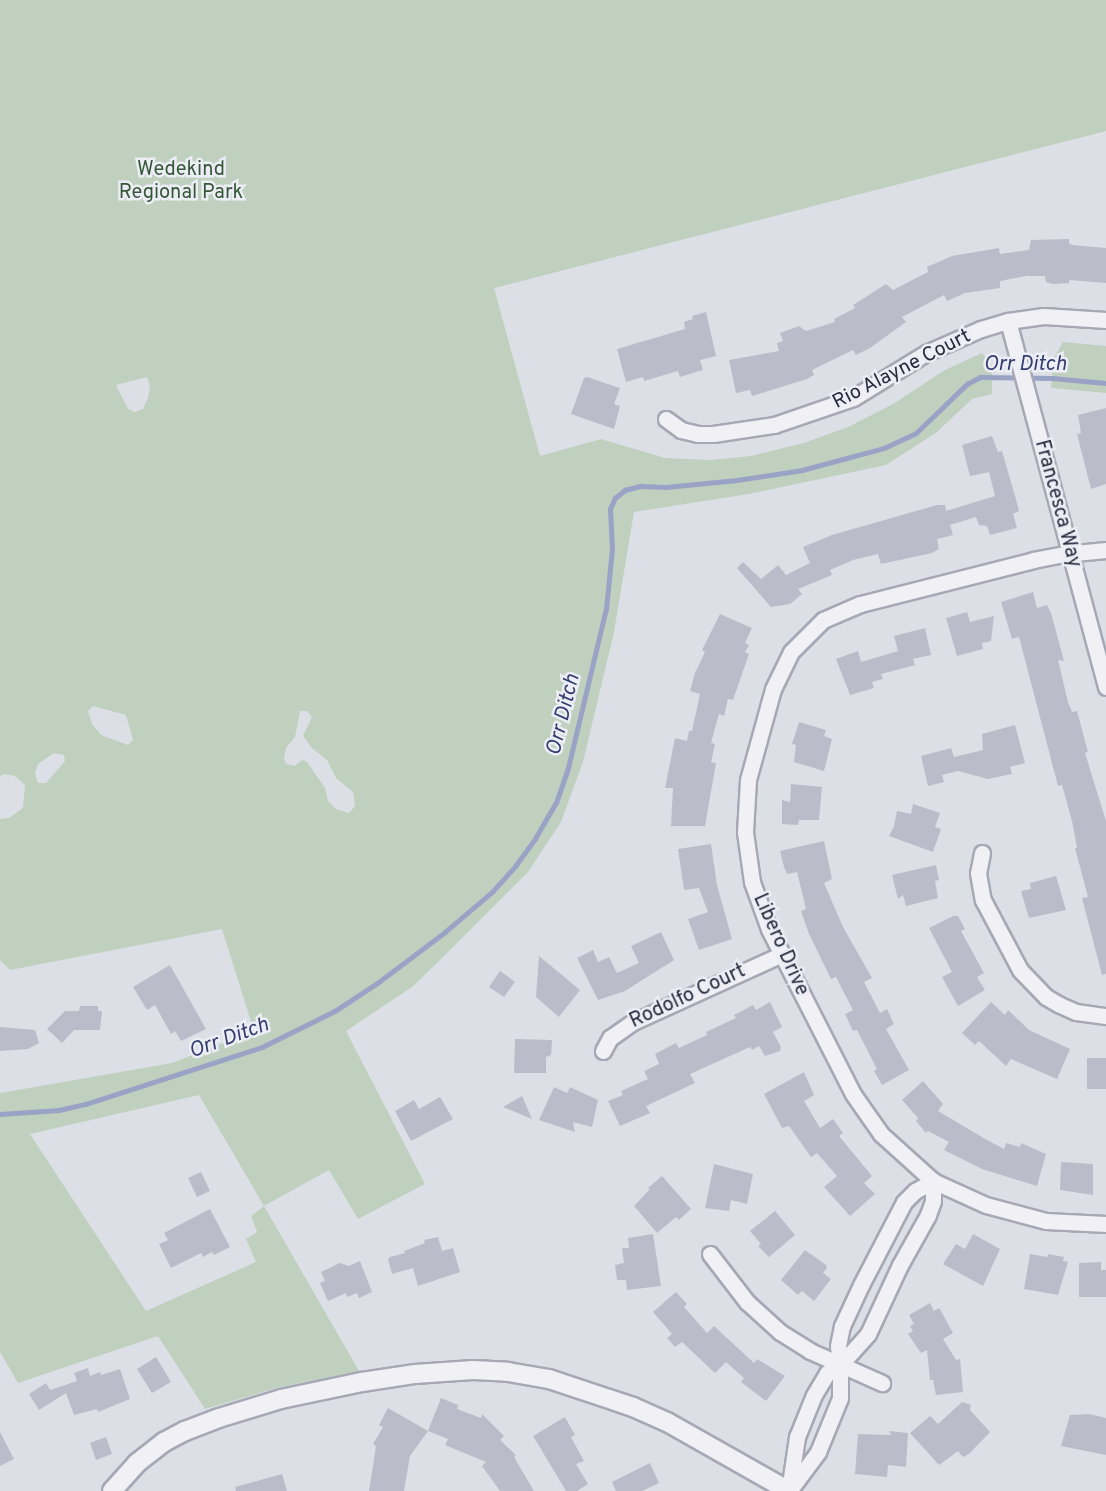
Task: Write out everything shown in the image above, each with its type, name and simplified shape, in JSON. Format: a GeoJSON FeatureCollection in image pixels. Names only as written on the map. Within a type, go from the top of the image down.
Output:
{"type":"FeatureCollection","features":[{"type":"Feature","properties":{"kind":"street","name":"Rio Alayne Court"},"geometry":{"type":"LineString","coordinates":[[666,419],[681,429],[713,434],[765,427],[803,417],[853,398],[955,338],[1008,321],[1044,316],[1106,320]]}},
{"type":"Feature","properties":{"kind":"street","name":"Francesca Way"},"geometry":{"type":"LineString","coordinates":[[1008,321],[1106,687]]}},
{"type":"Feature","properties":{"kind":"street","name":"Libero Drive"},"geometry":{"type":"LineString","coordinates":[[1106,550],[1070,553],[842,610],[823,621],[791,652],[772,688],[753,755],[745,807],[745,832],[752,882],[760,909],[853,1094],[867,1116],[899,1153],[933,1181],[958,1194],[1015,1214],[1069,1224],[1106,1224]]}},
{"type":"Feature","properties":{"kind":"street"},"geometry":{"type":"LineString","coordinates":[[982,853],[978,873],[983,900],[1020,970],[1046,998],[1076,1012],[1106,1016]]}},
{"type":"Feature","properties":{"kind":"street","name":"Rodolfo Court"},"geometry":{"type":"LineString","coordinates":[[603,1051],[610,1038],[633,1022],[782,954]]}},
{"type":"Feature","properties":{"kind":"street"},"geometry":{"type":"LineString","coordinates":[[789,1491],[792,1459],[801,1426],[827,1373],[840,1365],[868,1334],[900,1265],[928,1215],[933,1201],[933,1181],[915,1191],[904,1203],[842,1326],[838,1346],[840,1365],[840,1398],[818,1452],[789,1491]]}},
{"type":"Feature","properties":{"kind":"street"},"geometry":{"type":"LineString","coordinates":[[710,1254],[731,1284],[763,1318],[795,1343],[882,1383]]}},
{"type":"Feature","properties":{"kind":"street"},"geometry":{"type":"LineString","coordinates":[[112,1491],[137,1463],[164,1442],[184,1431],[219,1418],[281,1399],[342,1386],[415,1374],[473,1370],[507,1372],[549,1379],[633,1407],[667,1422],[789,1491]]}},
{"type":"Feature","properties":{"kind":"green space","name":"Wedekind Regional Park"},"geometry":{"type":"Polygon","coordinates":[[[0,0],[1106,0],[1106,131],[494,288],[540,456],[601,439],[665,458],[711,460],[751,456],[804,443],[848,427],[893,404],[945,370],[982,353],[992,366],[992,394],[972,399],[937,432],[886,465],[749,494],[634,512],[614,632],[583,762],[561,822],[528,872],[439,961],[412,987],[346,1031],[425,1184],[358,1219],[329,1170],[264,1206],[359,1371],[276,1388],[205,1409],[158,1336],[18,1383],[0,1352],[0,1093],[172,1063],[254,1031],[222,929],[10,970],[0,960],[0,819],[9,818],[23,808],[25,785],[15,776],[3,774],[0,777],[0,0]],[[147,377],[116,385],[128,409],[135,412],[143,409],[150,386],[147,377]],[[93,706],[88,711],[92,724],[101,735],[128,745],[133,740],[126,715],[93,706]],[[300,711],[295,737],[286,748],[284,759],[286,764],[295,766],[302,760],[307,762],[325,788],[328,801],[336,809],[349,813],[355,806],[353,792],[336,778],[327,760],[312,748],[303,736],[312,717],[307,711],[300,711]],[[54,753],[38,764],[35,773],[38,783],[46,783],[65,761],[64,755],[54,753]],[[199,1095],[30,1134],[146,1311],[256,1262],[246,1239],[257,1232],[251,1216],[264,1206],[199,1095]]]}},
{"type":"Feature","properties":{"kind":"green space"},"geometry":{"type":"Polygon","coordinates":[[[1063,342],[1106,346],[1106,393],[1051,388],[1054,358],[1063,342]]]}},
{"type":"Feature","properties":{"kind":"building"},"geometry":{"type":"Polygon","coordinates":[[[1069,239],[1072,245],[1106,248],[1106,283],[1069,280],[1069,283],[1053,284],[1046,282],[1045,276],[1026,276],[1000,281],[1000,288],[965,293],[947,301],[944,295],[902,317],[906,322],[870,348],[856,355],[853,350],[812,370],[814,375],[807,379],[752,396],[750,390],[736,393],[729,360],[779,351],[777,343],[783,341],[780,333],[799,326],[806,331],[835,322],[834,319],[855,308],[853,305],[886,284],[893,290],[928,272],[927,267],[952,256],[999,248],[1000,254],[1029,250],[1031,240],[1069,239]]]}},
{"type":"Feature","properties":{"kind":"building"},"geometry":{"type":"Polygon","coordinates":[[[706,312],[716,356],[700,360],[703,370],[680,377],[678,371],[644,381],[643,377],[626,382],[617,349],[685,329],[684,322],[693,319],[692,316],[706,312]]]}},
{"type":"Feature","properties":{"kind":"building"},"geometry":{"type":"Polygon","coordinates":[[[584,378],[620,388],[614,404],[620,406],[614,429],[571,414],[584,378]]]}},
{"type":"Feature","properties":{"kind":"building"},"geometry":{"type":"Polygon","coordinates":[[[1106,408],[1106,484],[1091,489],[1077,434],[1081,433],[1078,415],[1106,408]]]}},
{"type":"Feature","properties":{"kind":"building"},"geometry":{"type":"Polygon","coordinates":[[[992,436],[998,452],[1002,451],[1015,496],[1019,511],[1013,514],[1017,528],[990,535],[987,526],[979,525],[976,517],[950,525],[953,535],[937,539],[939,549],[932,553],[881,564],[878,554],[853,560],[830,570],[832,575],[798,589],[802,594],[790,604],[771,607],[737,568],[743,562],[761,579],[778,565],[786,575],[810,563],[803,547],[832,535],[937,505],[945,505],[946,511],[995,496],[989,472],[970,476],[962,445],[992,436]]]}},
{"type":"Feature","properties":{"kind":"building"},"geometry":{"type":"Polygon","coordinates":[[[1033,592],[1037,608],[1047,605],[1051,613],[1064,661],[1058,660],[1068,702],[1072,712],[1077,711],[1088,752],[1085,753],[1106,821],[1106,974],[1102,975],[1082,898],[1088,897],[1075,848],[1077,848],[1072,821],[1062,785],[1058,786],[1019,637],[1012,639],[1001,602],[1033,592]]]}},
{"type":"Feature","properties":{"kind":"building"},"geometry":{"type":"Polygon","coordinates":[[[967,612],[970,622],[994,616],[991,641],[982,643],[983,649],[957,656],[946,618],[967,612]]]}},
{"type":"Feature","properties":{"kind":"building"},"geometry":{"type":"Polygon","coordinates":[[[720,614],[752,628],[745,643],[749,645],[745,652],[749,654],[733,700],[728,699],[724,716],[719,714],[711,743],[715,744],[711,762],[716,763],[705,826],[671,826],[673,788],[665,788],[675,738],[687,741],[689,731],[692,731],[700,694],[690,691],[705,652],[702,650],[720,614]]]}},
{"type":"Feature","properties":{"kind":"building"},"geometry":{"type":"Polygon","coordinates":[[[925,628],[931,655],[913,659],[915,665],[881,674],[883,679],[872,682],[874,688],[850,695],[836,659],[858,651],[861,662],[898,651],[894,636],[925,628]]]}},
{"type":"Feature","properties":{"kind":"building"},"geometry":{"type":"Polygon","coordinates":[[[799,722],[826,730],[824,736],[832,739],[824,771],[794,762],[796,745],[792,744],[799,722]]]}},
{"type":"Feature","properties":{"kind":"building"},"geometry":{"type":"Polygon","coordinates":[[[1015,725],[1025,763],[1010,767],[1012,774],[988,779],[958,771],[942,775],[944,782],[928,786],[921,756],[951,748],[954,757],[983,750],[982,734],[1015,725]]]}},
{"type":"Feature","properties":{"kind":"building"},"geometry":{"type":"Polygon","coordinates":[[[791,784],[822,787],[819,820],[799,820],[798,825],[782,824],[782,800],[790,802],[791,784]]]}},
{"type":"Feature","properties":{"kind":"building"},"geometry":{"type":"Polygon","coordinates":[[[913,804],[940,813],[935,827],[941,829],[933,852],[889,836],[897,811],[911,814],[913,804]]]}},
{"type":"Feature","properties":{"kind":"building"},"geometry":{"type":"Polygon","coordinates":[[[824,841],[832,879],[824,883],[843,927],[872,978],[864,982],[880,1013],[887,1009],[894,1024],[886,1029],[909,1070],[882,1085],[874,1071],[877,1069],[857,1030],[853,1031],[845,1014],[853,1010],[836,977],[831,979],[809,934],[801,911],[806,909],[797,872],[787,874],[780,851],[824,841]]]}},
{"type":"Feature","properties":{"kind":"building"},"geometry":{"type":"Polygon","coordinates":[[[711,844],[717,885],[732,939],[699,950],[688,919],[708,912],[699,888],[684,890],[678,849],[711,844]]]}},
{"type":"Feature","properties":{"kind":"building"},"geometry":{"type":"Polygon","coordinates":[[[936,865],[939,880],[935,881],[938,898],[906,906],[903,895],[898,899],[892,875],[936,865]]]}},
{"type":"Feature","properties":{"kind":"building"},"geometry":{"type":"Polygon","coordinates":[[[1056,876],[1066,910],[1029,918],[1021,891],[1031,889],[1030,883],[1056,876]]]}},
{"type":"Feature","properties":{"kind":"building"},"geometry":{"type":"Polygon","coordinates":[[[953,916],[958,916],[965,929],[961,931],[984,973],[977,977],[985,990],[958,1006],[942,977],[952,972],[929,928],[953,916]]]}},
{"type":"Feature","properties":{"kind":"building"},"geometry":{"type":"Polygon","coordinates":[[[661,932],[674,960],[625,991],[598,1000],[577,958],[593,950],[598,962],[609,957],[617,973],[639,963],[631,946],[661,932]]]}},
{"type":"Feature","properties":{"kind":"building"},"geometry":{"type":"Polygon","coordinates":[[[539,956],[580,990],[559,1017],[536,997],[539,956]]]}},
{"type":"Feature","properties":{"kind":"building"},"geometry":{"type":"Polygon","coordinates":[[[170,965],[206,1029],[181,1041],[175,1031],[171,1034],[155,1005],[147,1010],[133,987],[170,965]]]}},
{"type":"Feature","properties":{"kind":"building"},"geometry":{"type":"Polygon","coordinates":[[[500,971],[515,982],[504,997],[489,987],[500,971]]]}},
{"type":"Feature","properties":{"kind":"building"},"geometry":{"type":"Polygon","coordinates":[[[770,1002],[782,1027],[773,1032],[781,1047],[780,1051],[765,1056],[759,1046],[752,1050],[750,1047],[690,1074],[695,1083],[646,1106],[650,1113],[620,1126],[608,1101],[623,1095],[621,1091],[648,1079],[644,1071],[659,1064],[655,1054],[676,1043],[679,1048],[707,1035],[706,1032],[736,1018],[734,1015],[753,1005],[756,1010],[770,1002]]]}},
{"type":"Feature","properties":{"kind":"building"},"geometry":{"type":"Polygon","coordinates":[[[991,1002],[1005,1015],[1008,1010],[1029,1030],[1070,1049],[1057,1079],[1011,1059],[1006,1066],[979,1041],[975,1045],[962,1033],[991,1002]]]}},
{"type":"Feature","properties":{"kind":"building"},"geometry":{"type":"Polygon","coordinates":[[[80,1006],[98,1006],[98,1011],[102,1011],[100,1030],[74,1030],[62,1043],[47,1029],[65,1011],[79,1011],[80,1006]]]}},
{"type":"Feature","properties":{"kind":"building"},"geometry":{"type":"Polygon","coordinates":[[[0,1027],[35,1030],[39,1043],[28,1049],[0,1051],[0,1027]]]}},
{"type":"Feature","properties":{"kind":"building"},"geometry":{"type":"Polygon","coordinates":[[[515,1039],[552,1040],[551,1055],[546,1057],[546,1073],[514,1073],[515,1039]]]}},
{"type":"Feature","properties":{"kind":"building"},"geometry":{"type":"Polygon","coordinates":[[[1087,1058],[1106,1058],[1106,1089],[1087,1089],[1087,1058]]]}},
{"type":"Feature","properties":{"kind":"building"},"geometry":{"type":"Polygon","coordinates":[[[804,1072],[814,1095],[804,1101],[820,1128],[833,1119],[843,1133],[839,1136],[872,1176],[864,1183],[875,1194],[850,1216],[824,1187],[837,1176],[817,1153],[811,1157],[789,1126],[782,1128],[764,1094],[804,1072]]]}},
{"type":"Feature","properties":{"kind":"building"},"geometry":{"type":"Polygon","coordinates":[[[923,1081],[943,1104],[938,1111],[1004,1149],[1006,1143],[1020,1147],[1021,1143],[1046,1154],[1037,1186],[982,1169],[944,1150],[949,1142],[928,1131],[926,1133],[916,1121],[918,1118],[902,1100],[923,1081]]]}},
{"type":"Feature","properties":{"kind":"building"},"geometry":{"type":"Polygon","coordinates":[[[554,1087],[567,1093],[570,1087],[598,1100],[592,1127],[573,1122],[575,1132],[539,1120],[554,1087]]]}},
{"type":"Feature","properties":{"kind":"building"},"geometry":{"type":"Polygon","coordinates":[[[522,1096],[532,1119],[503,1107],[522,1096]]]}},
{"type":"Feature","properties":{"kind":"building"},"geometry":{"type":"Polygon","coordinates":[[[440,1097],[453,1119],[411,1141],[395,1111],[414,1100],[419,1109],[440,1097]]]}},
{"type":"Feature","properties":{"kind":"building"},"geometry":{"type":"Polygon","coordinates":[[[1061,1162],[1093,1164],[1093,1195],[1060,1190],[1061,1162]]]}},
{"type":"Feature","properties":{"kind":"building"},"geometry":{"type":"Polygon","coordinates":[[[714,1164],[753,1174],[747,1204],[731,1200],[729,1211],[705,1208],[714,1164]]]}},
{"type":"Feature","properties":{"kind":"building"},"geometry":{"type":"Polygon","coordinates":[[[201,1172],[210,1191],[197,1197],[188,1178],[201,1172]]]}},
{"type":"Feature","properties":{"kind":"building"},"geometry":{"type":"Polygon","coordinates":[[[662,1176],[691,1209],[679,1220],[676,1217],[657,1233],[634,1206],[650,1189],[648,1188],[662,1176]]]}},
{"type":"Feature","properties":{"kind":"building"},"geometry":{"type":"Polygon","coordinates":[[[210,1209],[230,1247],[214,1255],[212,1252],[203,1257],[201,1253],[171,1268],[159,1244],[168,1240],[164,1233],[210,1209]]]}},
{"type":"Feature","properties":{"kind":"building"},"geometry":{"type":"Polygon","coordinates":[[[775,1211],[795,1235],[769,1257],[758,1246],[761,1244],[750,1231],[775,1211]]]}},
{"type":"Feature","properties":{"kind":"building"},"geometry":{"type":"Polygon","coordinates":[[[653,1234],[661,1286],[627,1290],[626,1280],[617,1280],[615,1265],[624,1263],[622,1248],[629,1248],[628,1238],[653,1234]]]}},
{"type":"Feature","properties":{"kind":"building"},"geometry":{"type":"Polygon","coordinates":[[[973,1234],[1000,1249],[983,1286],[943,1264],[956,1244],[965,1249],[973,1234]]]}},
{"type":"Feature","properties":{"kind":"building"},"geometry":{"type":"Polygon","coordinates":[[[438,1237],[442,1251],[453,1248],[460,1272],[418,1286],[413,1268],[392,1274],[388,1259],[390,1257],[405,1253],[404,1251],[425,1243],[424,1240],[438,1237]]]}},
{"type":"Feature","properties":{"kind":"building"},"geometry":{"type":"Polygon","coordinates":[[[805,1250],[826,1265],[827,1268],[823,1273],[831,1279],[814,1301],[802,1291],[798,1295],[781,1280],[805,1250]]]}},
{"type":"Feature","properties":{"kind":"building"},"geometry":{"type":"Polygon","coordinates":[[[1030,1254],[1064,1257],[1063,1261],[1068,1262],[1058,1295],[1024,1289],[1030,1254]]]}},
{"type":"Feature","properties":{"kind":"building"},"geometry":{"type":"Polygon","coordinates":[[[360,1261],[372,1292],[359,1298],[357,1293],[347,1297],[346,1293],[328,1301],[320,1283],[325,1281],[321,1272],[340,1263],[349,1266],[360,1261]]]}},
{"type":"Feature","properties":{"kind":"building"},"geometry":{"type":"Polygon","coordinates":[[[1101,1262],[1101,1270],[1106,1270],[1106,1297],[1079,1297],[1079,1263],[1101,1262]]]}},
{"type":"Feature","properties":{"kind":"building"},"geometry":{"type":"Polygon","coordinates":[[[676,1292],[687,1304],[684,1307],[707,1333],[714,1326],[754,1363],[757,1359],[785,1376],[766,1401],[741,1382],[744,1378],[726,1362],[715,1373],[682,1342],[675,1347],[667,1338],[672,1334],[653,1312],[676,1292]]]}},
{"type":"Feature","properties":{"kind":"building"},"geometry":{"type":"Polygon","coordinates":[[[930,1303],[934,1311],[939,1308],[953,1333],[943,1339],[956,1360],[960,1359],[963,1392],[936,1395],[933,1380],[930,1380],[927,1350],[921,1353],[908,1334],[913,1331],[910,1326],[914,1324],[909,1315],[930,1303]]]}},
{"type":"Feature","properties":{"kind":"building"},"geometry":{"type":"Polygon","coordinates":[[[156,1357],[171,1382],[152,1393],[137,1369],[156,1357]]]}},
{"type":"Feature","properties":{"kind":"building"},"geometry":{"type":"Polygon","coordinates":[[[88,1368],[90,1376],[120,1369],[130,1399],[98,1412],[97,1409],[74,1415],[66,1393],[39,1410],[29,1394],[46,1383],[50,1390],[77,1381],[74,1373],[88,1368]]]}},
{"type":"Feature","properties":{"kind":"building"},"geometry":{"type":"Polygon","coordinates":[[[441,1398],[458,1405],[457,1409],[481,1418],[482,1414],[504,1436],[500,1440],[516,1455],[514,1457],[534,1491],[500,1491],[482,1466],[486,1462],[445,1445],[448,1439],[428,1431],[441,1398]]]}},
{"type":"Feature","properties":{"kind":"building"},"geometry":{"type":"Polygon","coordinates":[[[962,1402],[971,1405],[970,1410],[990,1432],[969,1454],[963,1457],[958,1451],[939,1465],[910,1433],[930,1416],[938,1424],[962,1402]]]}},
{"type":"Feature","properties":{"kind":"building"},"geometry":{"type":"Polygon","coordinates":[[[388,1408],[428,1431],[410,1456],[404,1491],[369,1491],[376,1446],[373,1444],[383,1427],[379,1425],[388,1408]]]}},
{"type":"Feature","properties":{"kind":"building"},"geometry":{"type":"Polygon","coordinates":[[[1089,1414],[1106,1418],[1106,1455],[1061,1446],[1070,1415],[1089,1414]]]}},
{"type":"Feature","properties":{"kind":"building"},"geometry":{"type":"Polygon","coordinates":[[[565,1417],[575,1435],[571,1437],[584,1461],[576,1464],[588,1484],[577,1491],[566,1491],[533,1436],[565,1417]]]}},
{"type":"Feature","properties":{"kind":"building"},"geometry":{"type":"Polygon","coordinates":[[[889,1431],[908,1433],[906,1467],[888,1465],[887,1477],[855,1474],[858,1434],[891,1435],[889,1431]]]}},
{"type":"Feature","properties":{"kind":"building"},"geometry":{"type":"Polygon","coordinates":[[[0,1432],[14,1459],[0,1466],[0,1432]]]}},
{"type":"Feature","properties":{"kind":"building"},"geometry":{"type":"Polygon","coordinates":[[[106,1437],[112,1454],[96,1460],[90,1443],[106,1437]]]}},
{"type":"Feature","properties":{"kind":"building"},"geometry":{"type":"Polygon","coordinates":[[[650,1463],[659,1483],[642,1491],[616,1491],[612,1482],[650,1463]]]}},
{"type":"Feature","properties":{"kind":"building"},"geometry":{"type":"Polygon","coordinates":[[[282,1474],[287,1491],[236,1491],[235,1487],[282,1474]]]}},
{"type":"Feature","properties":{"kind":"waterway","name":"Orr Ditch"},"geometry":{"type":"LineString","coordinates":[[0,1114],[59,1110],[86,1104],[262,1047],[335,1011],[376,984],[445,932],[492,892],[516,865],[536,837],[556,803],[568,768],[606,609],[612,549],[610,509],[615,498],[625,490],[640,486],[666,487],[737,480],[802,470],[884,448],[916,433],[967,384],[980,377],[1052,378],[1106,383]]}}]}
